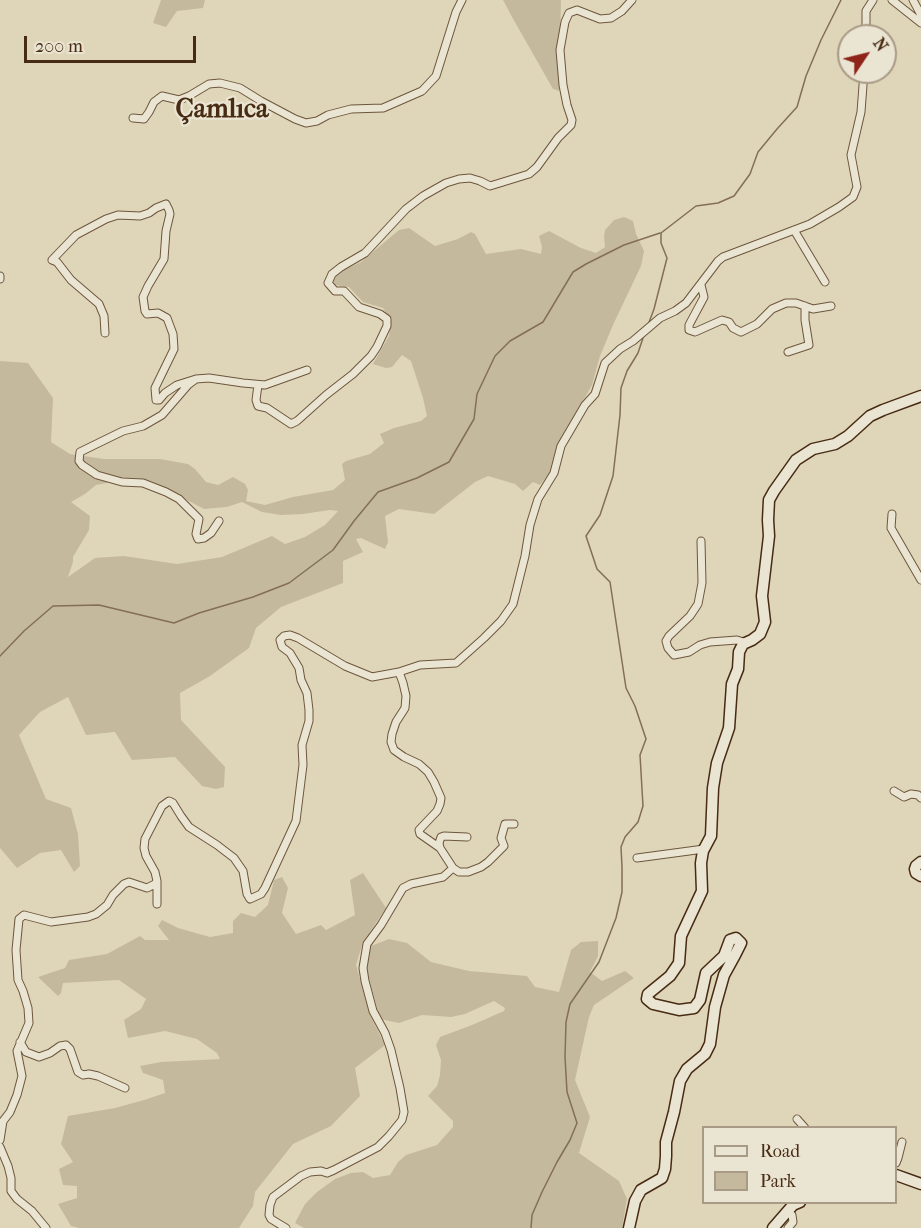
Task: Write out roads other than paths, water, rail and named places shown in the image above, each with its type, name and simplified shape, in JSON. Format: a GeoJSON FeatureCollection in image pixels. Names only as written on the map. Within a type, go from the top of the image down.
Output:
{"type":"FeatureCollection","features":[{"type":"Feature","properties":{"kind":"street"},"geometry":{"type":"LineString","coordinates":[[133,118],[144,119],[154,102],[162,96],[179,100],[209,84],[220,83],[240,88],[270,106],[306,123],[351,109],[383,108],[422,91],[436,76],[462,0]]}},
{"type":"Feature","properties":{"kind":"street"},"geometry":{"type":"LineString","coordinates":[[258,385],[256,400],[258,406],[267,408],[291,424],[297,422],[371,356],[387,326],[387,320],[380,314],[359,307],[344,291],[335,291],[328,284],[332,274],[365,254],[406,209],[446,183],[470,178],[490,186],[529,174],[537,167],[571,125],[572,120],[563,85],[560,50],[569,13],[577,10],[600,19],[611,18],[622,11],[632,0]]}},
{"type":"Feature","properties":{"kind":"street"},"geometry":{"type":"LineString","coordinates":[[866,24],[866,11],[873,0]]}},
{"type":"Feature","properties":{"kind":"street"},"geometry":{"type":"LineString","coordinates":[[892,0],[921,23]]}},
{"type":"Feature","properties":{"kind":"street"},"geometry":{"type":"LineString","coordinates":[[913,0],[921,15]]}},
{"type":"Feature","properties":{"kind":"street"},"geometry":{"type":"LineString","coordinates":[[157,904],[157,881],[146,856],[145,839],[162,806],[169,801],[173,802],[189,827],[234,858],[243,871],[250,899],[266,888],[296,821],[303,765],[302,745],[309,721],[307,693],[296,663],[290,653],[282,647],[280,640],[290,635],[298,638],[345,666],[372,677],[420,665],[456,663],[463,658],[501,621],[513,604],[538,500],[554,473],[561,446],[585,405],[595,394],[605,363],[660,318],[687,303],[723,257],[810,224],[854,197],[857,187],[851,155],[861,112],[863,84]]}},
{"type":"Feature","properties":{"kind":"street"},"geometry":{"type":"LineString","coordinates":[[105,333],[105,316],[99,304],[71,280],[57,262],[52,260],[75,235],[106,219],[118,215],[140,216],[166,204],[170,214],[164,259],[143,297],[147,314],[158,313],[167,318],[173,334],[174,349],[155,388],[156,400],[177,385],[196,380],[209,378],[266,385],[307,370]]}},
{"type":"Feature","properties":{"kind":"street"},"geometry":{"type":"LineString","coordinates":[[794,230],[825,282]]}},
{"type":"Feature","properties":{"kind":"street"},"geometry":{"type":"LineString","coordinates":[[701,285],[704,297],[689,325],[689,330],[695,332],[722,320],[729,322],[733,328],[741,332],[757,324],[772,309],[786,303],[796,303],[813,309],[831,306]]}},
{"type":"Feature","properties":{"kind":"street"},"geometry":{"type":"LineString","coordinates":[[788,352],[809,345],[805,306]]}},
{"type":"Feature","properties":{"kind":"street"},"geometry":{"type":"LineString","coordinates":[[196,380],[188,385],[162,414],[143,426],[123,431],[80,452],[79,461],[97,475],[122,482],[143,483],[179,499],[199,519],[196,534],[198,539],[211,533],[219,521]]}},
{"type":"Feature","properties":{"kind":"street"},"geometry":{"type":"LineString","coordinates":[[629,1228],[635,1201],[641,1190],[662,1178],[666,1142],[675,1112],[680,1081],[687,1069],[705,1054],[710,1044],[715,1007],[724,975],[741,943],[736,938],[730,940],[724,956],[706,973],[700,1000],[694,1008],[680,1010],[653,1004],[646,999],[648,994],[670,976],[679,963],[681,936],[702,891],[701,863],[704,849],[711,836],[713,788],[717,763],[729,728],[732,684],[738,669],[739,652],[743,644],[760,634],[765,622],[762,596],[769,536],[769,500],[796,460],[813,448],[835,444],[849,436],[870,416],[921,396]]}},
{"type":"Feature","properties":{"kind":"street"},"geometry":{"type":"LineString","coordinates":[[892,514],[891,528],[921,580]]}},
{"type":"Feature","properties":{"kind":"street"},"geometry":{"type":"LineString","coordinates":[[701,541],[702,583],[698,604],[690,616],[669,636],[666,641],[668,648],[674,655],[689,652],[710,642],[737,640],[747,643]]}},
{"type":"Feature","properties":{"kind":"street"},"geometry":{"type":"LineString","coordinates":[[399,672],[406,696],[405,708],[396,722],[391,742],[394,750],[404,758],[419,764],[434,782],[441,798],[440,804],[437,811],[418,830],[420,834],[441,848]]}},
{"type":"Feature","properties":{"kind":"street"},"geometry":{"type":"LineString","coordinates":[[894,791],[904,797],[911,794],[921,798]]}},
{"type":"Feature","properties":{"kind":"street"},"geometry":{"type":"LineString","coordinates":[[467,837],[444,836],[441,837],[439,843],[453,868],[459,872],[475,871],[488,862],[504,846],[501,838],[505,824],[514,824]]}},
{"type":"Feature","properties":{"kind":"street"},"geometry":{"type":"LineString","coordinates":[[637,858],[704,849]]}},
{"type":"Feature","properties":{"kind":"street"},"geometry":{"type":"LineString","coordinates":[[921,862],[915,869],[916,873],[921,876]]}},
{"type":"Feature","properties":{"kind":"street"},"geometry":{"type":"LineString","coordinates":[[286,1228],[271,1220],[269,1210],[273,1197],[301,1176],[310,1172],[327,1173],[378,1147],[402,1120],[404,1112],[391,1050],[386,1033],[373,1011],[365,981],[363,968],[367,944],[403,888],[443,877],[453,868]]}},
{"type":"Feature","properties":{"kind":"street"},"geometry":{"type":"LineString","coordinates":[[0,1140],[2,1123],[10,1112],[22,1076],[17,1051],[29,1023],[28,1008],[18,980],[16,950],[19,919],[24,915],[51,922],[88,917],[107,905],[124,884],[129,882],[147,888],[157,881]]}},
{"type":"Feature","properties":{"kind":"street"},"geometry":{"type":"LineString","coordinates":[[20,1042],[26,1052],[39,1057],[66,1045],[70,1049],[78,1072],[83,1075],[98,1076],[125,1088]]}},
{"type":"Feature","properties":{"kind":"street"},"geometry":{"type":"LineString","coordinates":[[797,1119],[803,1126]]}},
{"type":"Feature","properties":{"kind":"street"},"geometry":{"type":"LineString","coordinates":[[897,1160],[902,1142]]}},
{"type":"Feature","properties":{"kind":"street"},"geometry":{"type":"LineString","coordinates":[[0,1147],[8,1166],[11,1191],[14,1197],[32,1211],[46,1228]]}},
{"type":"Feature","properties":{"kind":"street"},"geometry":{"type":"LineString","coordinates":[[897,1175],[921,1184]]}},
{"type":"Feature","properties":{"kind":"street"},"geometry":{"type":"LineString","coordinates":[[773,1228],[793,1205],[796,1204]]}},
{"type":"Feature","properties":{"kind":"street"},"geometry":{"type":"LineString","coordinates":[[786,1213],[792,1215],[793,1222],[788,1228]]}},
{"type":"Feature","properties":{"kind":"waterway"},"geometry":{"type":"LineString","coordinates":[[648,325],[667,258],[661,243],[661,233],[696,206],[718,203],[734,196],[750,174],[758,152],[797,107],[806,76],[841,0]]}},
{"type":"Feature","properties":{"kind":"waterway"},"geometry":{"type":"LineString","coordinates":[[0,656],[53,606],[99,605],[174,623],[289,583],[333,550],[378,492],[417,478],[449,462],[474,419],[477,394],[495,356],[510,341],[543,322],[573,272],[624,245],[660,233]]}},
{"type":"Feature","properties":{"kind":"waterway"},"geometry":{"type":"LineString","coordinates":[[531,1228],[532,1215],[542,1192],[577,1123],[567,1092],[566,1022],[570,1004],[599,962],[616,918],[622,892],[621,847],[625,837],[638,822],[643,806],[640,755],[646,739],[635,706],[626,688],[610,582],[597,569],[586,536],[600,515],[613,476],[621,388],[644,335]]}},
{"type":"Feature","properties":{"kind":"district","name":"Çamlıca"},"geometry":{"type":"Point","coordinates":[222,110]}}]}
